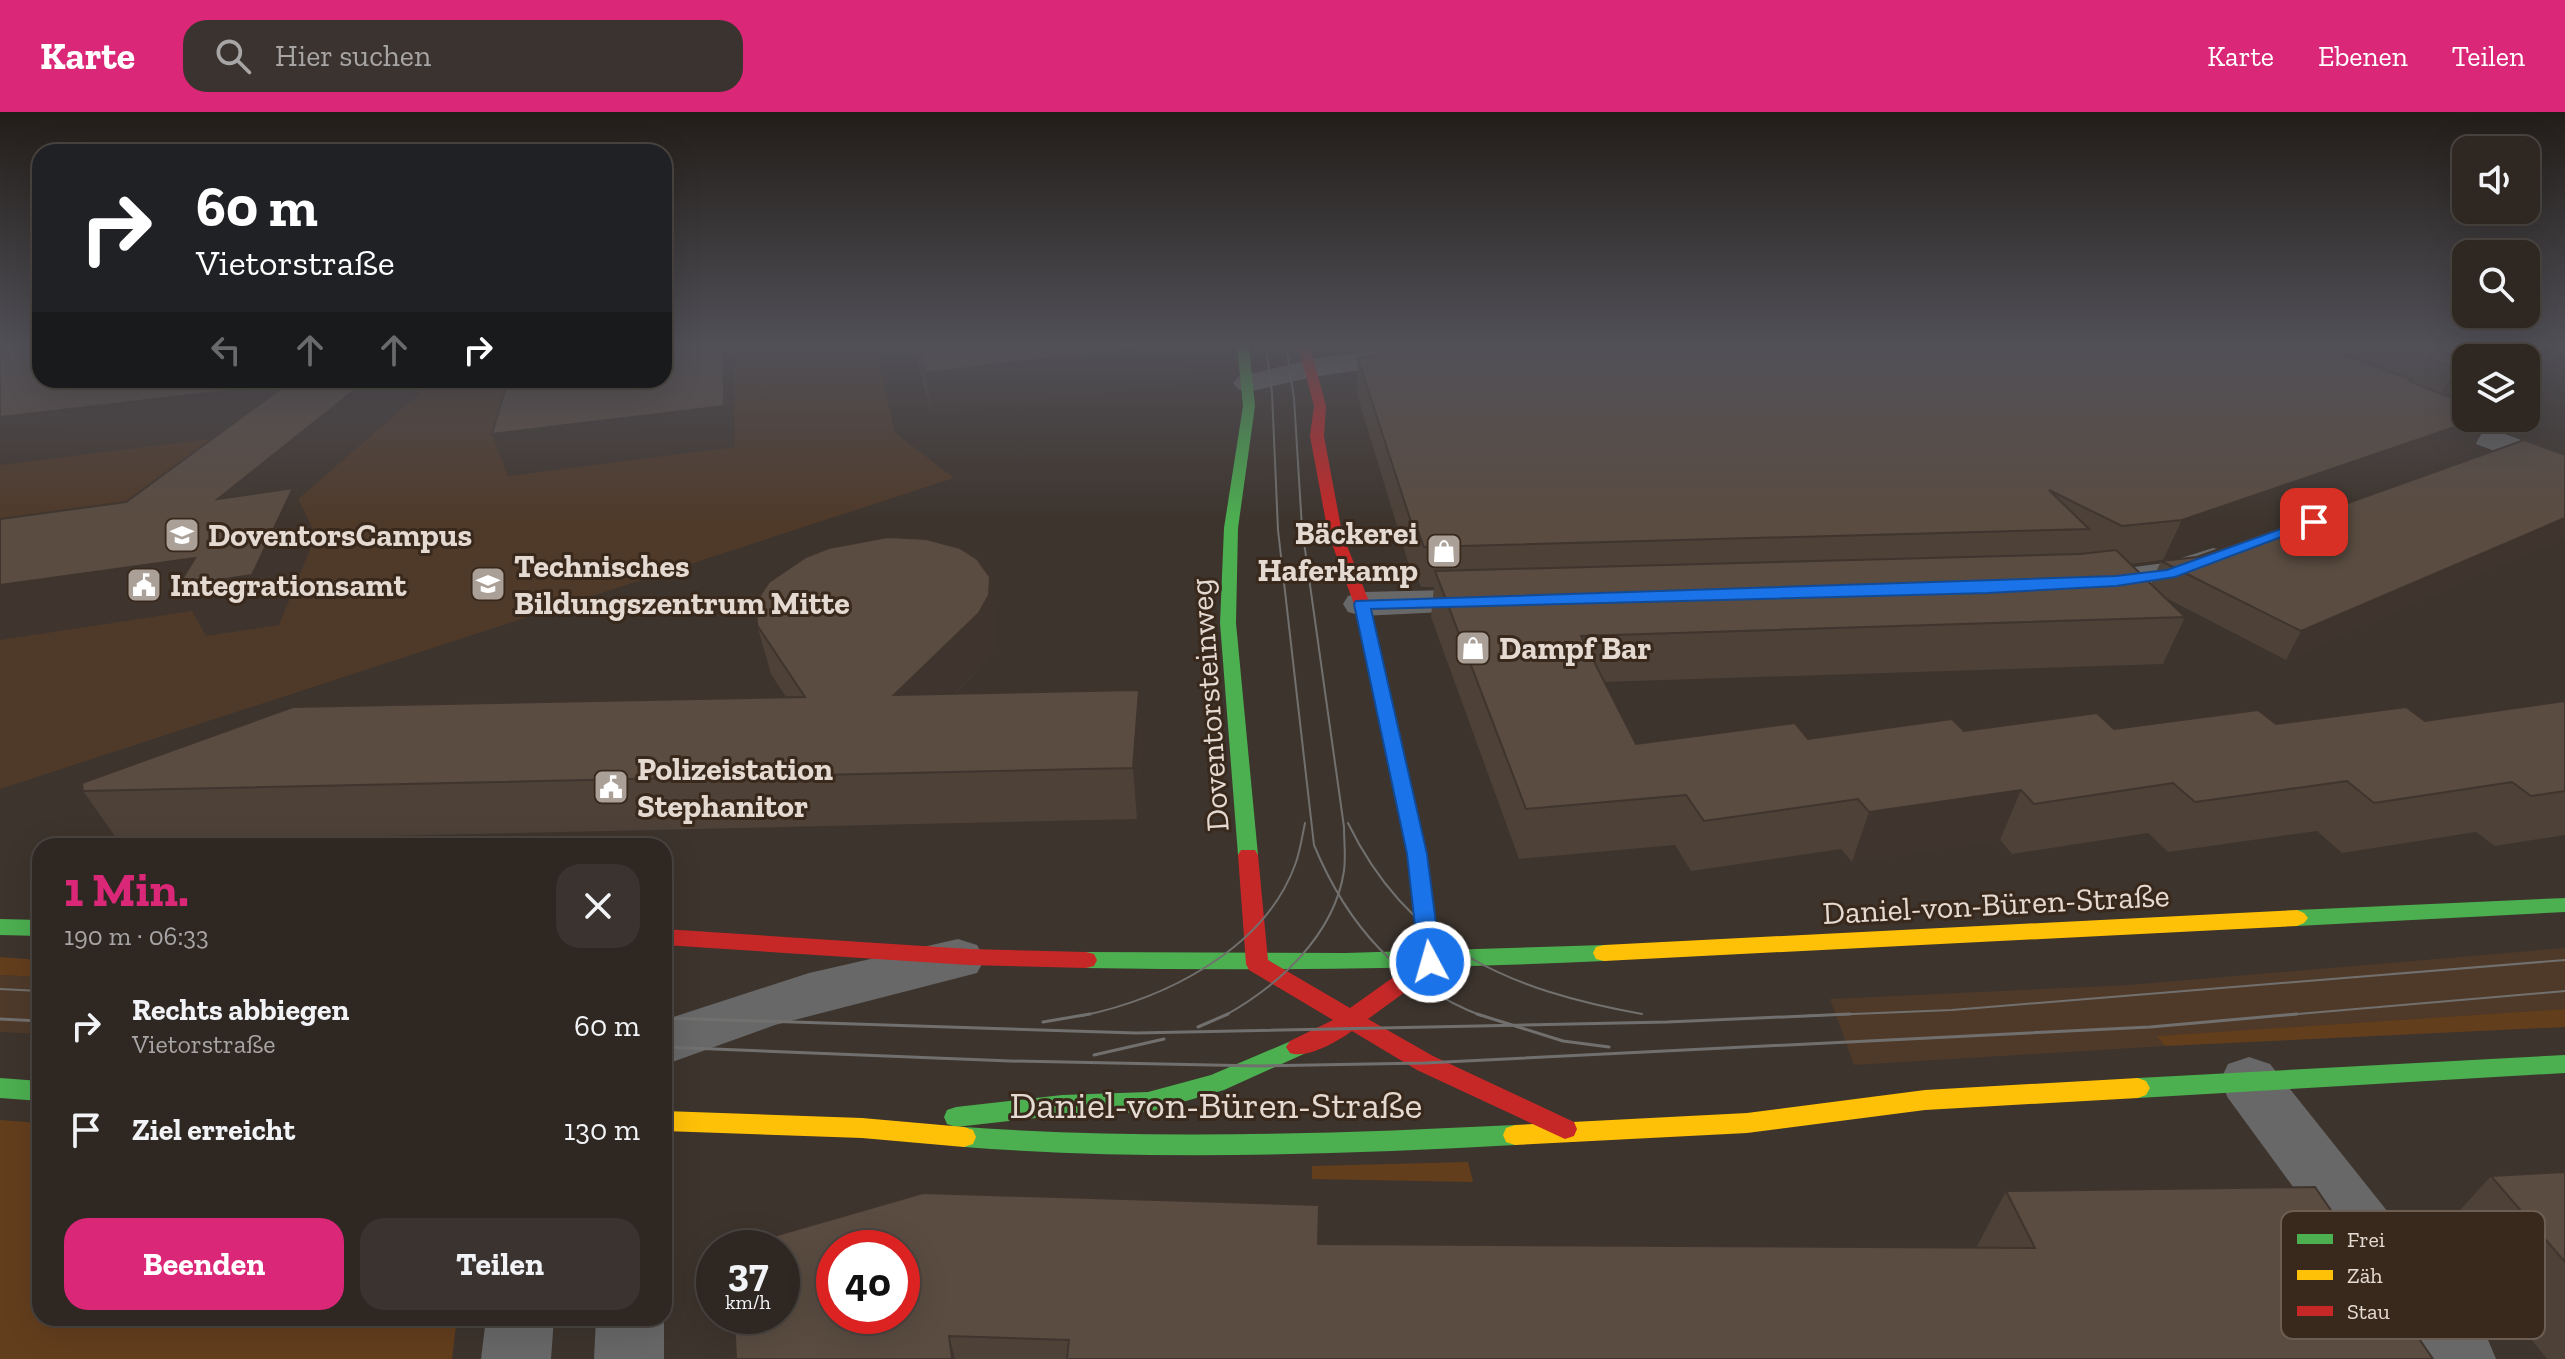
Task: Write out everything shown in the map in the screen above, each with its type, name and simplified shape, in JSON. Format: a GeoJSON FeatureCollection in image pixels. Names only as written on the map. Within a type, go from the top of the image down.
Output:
{"type":"FeatureCollection","features":[{"type":"Feature","properties":{"kind":"street","name":"Doventorsteinweg"},"geometry":{"type":"LineString","coordinates":[[1249,404],[1231,528],[1228,623],[1257,964]]}},
{"type":"Feature","properties":{"kind":"street"},"geometry":{"type":"LineString","coordinates":[[1320,404],[1317,436],[1335,533],[1362,604],[1417,854],[1430,962]]}},
{"type":"Feature","properties":{"kind":"street"},"geometry":{"type":"LineString","coordinates":[[2401,406],[2565,467]]}},
{"type":"Feature","properties":{"kind":"street"},"geometry":{"type":"LineString","coordinates":[[2471,465],[2516,449]]}},
{"type":"Feature","properties":{"kind":"street"},"geometry":{"type":"LineString","coordinates":[[2046,586],[2170,574],[2245,547]]}},
{"type":"Feature","properties":{"kind":"street"},"geometry":{"type":"LineString","coordinates":[[1362,604],[1526,600]]}},
{"type":"Feature","properties":{"kind":"street","name":"Daniel-von-Büren-Straße"},"geometry":{"type":"LineString","coordinates":[[672,938],[969,957],[1257,964],[1430,962],[2565,905]]}},
{"type":"Feature","properties":{"kind":"street"},"geometry":{"type":"LineString","coordinates":[[0,927],[32,928]]}},
{"type":"Feature","properties":{"kind":"street"},"geometry":{"type":"LineString","coordinates":[[672,1040],[718,1020],[836,987],[969,957]]}},
{"type":"Feature","properties":{"kind":"street","name":"Daniel-von-Büren-Straße"},"geometry":{"type":"LineString","coordinates":[[862,1128],[1062,1105],[1148,1102],[1260,1066],[1350,1021],[1430,962]]}},
{"type":"Feature","properties":{"kind":"street","name":"Daniel-von-Büren-Straße"},"geometry":{"type":"LineString","coordinates":[[1257,964],[1425,1063],[1570,1132]]}},
{"type":"Feature","properties":{"kind":"street","name":"Daniel-von-Büren-Straße"},"geometry":{"type":"LineString","coordinates":[[672,1121],[862,1128],[1066,1146],[1296,1147],[1747,1123],[1925,1100],[2565,1064]]}},
{"type":"Feature","properties":{"kind":"street"},"geometry":{"type":"LineString","coordinates":[[2249,1081],[2348,1211]]}},
{"type":"Feature","properties":{"kind":"street"},"geometry":{"type":"LineString","coordinates":[[0,1088],[32,1090]]}},
{"type":"Feature","properties":{"kind":"street"},"geometry":{"type":"LineString","coordinates":[[516,1359],[519,1326]]}},
{"type":"Feature","properties":{"kind":"street"},"geometry":{"type":"LineString","coordinates":[[629,1359],[630,1326]]}},
{"type":"Feature","properties":{"kind":"street"},"geometry":{"type":"LineString","coordinates":[[2446,1339],[2461,1359]]}},
{"type":"Feature","properties":{"kind":"shaded area"},"geometry":{"type":"Polygon","coordinates":[[[0,404],[888,404],[895,433],[954,478],[0,789],[0,404]]]}},
{"type":"Feature","properties":{"kind":"shaded area"},"geometry":{"type":"Polygon","coordinates":[[[2565,948],[2565,1009],[2158,1036],[2165,1046],[1854,1065],[1830,999],[2129,985],[2565,948]]]}},
{"type":"Feature","properties":{"kind":"shaded area"},"geometry":{"type":"Polygon","coordinates":[[[0,957],[32,959],[32,977],[0,975],[0,957]]]}},
{"type":"Feature","properties":{"kind":"shaded area"},"geometry":{"type":"Polygon","coordinates":[[[0,975],[32,977],[32,1034],[0,1032],[0,975]]]}},
{"type":"Feature","properties":{"kind":"shaded area"},"geometry":{"type":"Polygon","coordinates":[[[2565,1009],[2565,1027],[2165,1046],[2157,1036],[2565,1009]]]}},
{"type":"Feature","properties":{"kind":"shaded area"},"geometry":{"type":"Polygon","coordinates":[[[0,1120],[32,1122],[32,1326],[456,1326],[452,1359],[0,1359],[0,1120]]]}},
{"type":"Feature","properties":{"kind":"shaded area"},"geometry":{"type":"Polygon","coordinates":[[[1468,1162],[1473,1182],[1312,1179],[1312,1166],[1468,1162]]]}},
{"type":"Feature","properties":{"kind":"building"},"geometry":{"type":"Polygon","coordinates":[[[0,404],[111,404],[0,417],[0,404]]]}},
{"type":"Feature","properties":{"kind":"building"},"geometry":{"type":"Polygon","coordinates":[[[259,404],[337,404],[218,499],[293,488],[252,575],[178,586],[195,558],[0,585],[0,519],[126,502],[259,404]]]}},
{"type":"Feature","properties":{"kind":"building"},"geometry":{"type":"Polygon","coordinates":[[[501,404],[724,404],[724,406],[492,434],[501,404]]]}},
{"type":"Feature","properties":{"kind":"building"},"geometry":{"type":"Polygon","coordinates":[[[1373,404],[2452,404],[2452,428],[2182,520],[2122,526],[2049,490],[2089,529],[1424,547],[1418,531],[1414,531],[1373,404]]]}},
{"type":"Feature","properties":{"kind":"building"},"geometry":{"type":"Polygon","coordinates":[[[2524,440],[2565,455],[2565,518],[2301,631],[2161,561],[2197,557],[2524,440]]]}},
{"type":"Feature","properties":{"kind":"building"},"geometry":{"type":"Polygon","coordinates":[[[888,537],[926,539],[960,548],[977,559],[990,577],[989,595],[979,613],[894,695],[1139,690],[1133,768],[83,791],[82,783],[293,707],[805,697],[757,625],[756,602],[769,582],[806,557],[829,548],[888,537]]]}},
{"type":"Feature","properties":{"kind":"building"},"geometry":{"type":"Polygon","coordinates":[[[2116,550],[2185,617],[1581,636],[1636,744],[1795,723],[1808,739],[1952,719],[1964,731],[2097,713],[2114,729],[2258,710],[2276,724],[2406,707],[2425,721],[2565,701],[2565,791],[2531,796],[2512,782],[2374,803],[2347,781],[2195,802],[2173,783],[2034,804],[2021,790],[1869,812],[1858,799],[1704,821],[1686,795],[1526,809],[1435,571],[2080,554],[2116,550]]]}},
{"type":"Feature","properties":{"kind":"building"},"geometry":{"type":"Polygon","coordinates":[[[2565,1172],[2565,1262],[2545,1239],[2545,1211],[2521,1211],[2491,1176],[2565,1172]]]}},
{"type":"Feature","properties":{"kind":"building"},"geometry":{"type":"Polygon","coordinates":[[[2315,1187],[2331,1211],[2281,1211],[2281,1339],[2419,1339],[2433,1359],[1067,1359],[1069,1340],[949,1336],[952,1359],[736,1359],[735,1334],[800,1334],[800,1230],[795,1230],[923,1193],[1319,1205],[1318,1244],[2035,1248],[2006,1191],[2315,1187]]]}},
{"type":"Feature","properties":{"kind":"tram line"},"geometry":{"type":"LineString","coordinates":[[1272,404],[1278,530],[1314,845],[1338,894]]}},
{"type":"Feature","properties":{"kind":"tram line"},"geometry":{"type":"LineString","coordinates":[[1294,404],[1302,528],[1344,827],[1345,865],[1338,894]]}},
{"type":"Feature","properties":{"kind":"tram line"},"geometry":{"type":"LineString","coordinates":[[1087,1015],[1145,997],[1177,983],[1236,946],[1260,922],[1280,895],[1297,860],[1305,823]]}},
{"type":"Feature","properties":{"kind":"tram line"},"geometry":{"type":"LineString","coordinates":[[1348,823],[1373,866],[1401,903],[1433,932],[1468,957],[1549,992],[1642,1014]]}},
{"type":"Feature","properties":{"kind":"tram line"},"geometry":{"type":"LineString","coordinates":[[1226,1015],[1264,990],[1300,957],[1329,917],[1338,894]]}},
{"type":"Feature","properties":{"kind":"tram line"},"geometry":{"type":"LineString","coordinates":[[1338,894],[1360,926],[1401,969],[1452,1003],[1478,1014]]}},
{"type":"Feature","properties":{"kind":"tram line"},"geometry":{"type":"LineString","coordinates":[[1819,1015],[1952,1010],[2565,960]]}},
{"type":"Feature","properties":{"kind":"tram line"},"geometry":{"type":"LineString","coordinates":[[0,989],[32,991]]}},
{"type":"Feature","properties":{"kind":"tram line"},"geometry":{"type":"LineString","coordinates":[[2273,1016],[2565,991]]}},
{"type":"Feature","properties":{"kind":"tram line"},"geometry":{"type":"LineString","coordinates":[[1478,1014],[1513,1025]]}},
{"type":"Feature","properties":{"kind":"tram line"},"geometry":{"type":"LineString","coordinates":[[1819,1015],[1850,1014]]}},
{"type":"Feature","properties":{"kind":"tram line"},"geometry":{"type":"LineString","coordinates":[[672,1047],[1010,1061],[1260,1066],[1425,1063],[2150,1027],[2297,1014]]}},
{"type":"Feature","properties":{"kind":"tram line"},"geometry":{"type":"LineString","coordinates":[[1043,1022],[1087,1015]]}},
{"type":"Feature","properties":{"kind":"tram line"},"geometry":{"type":"LineString","coordinates":[[1081,1016],[1087,1015]]}},
{"type":"Feature","properties":{"kind":"tram line"},"geometry":{"type":"LineString","coordinates":[[1198,1027],[1226,1015]]}},
{"type":"Feature","properties":{"kind":"tram line"},"geometry":{"type":"LineString","coordinates":[[1513,1025],[1819,1015]]}},
{"type":"Feature","properties":{"kind":"tram line"},"geometry":{"type":"LineString","coordinates":[[1803,1016],[1819,1015]]}},
{"type":"Feature","properties":{"kind":"tram line"},"geometry":{"type":"LineString","coordinates":[[672,1018],[1136,1033],[1513,1025]]}},
{"type":"Feature","properties":{"kind":"tram line"},"geometry":{"type":"LineString","coordinates":[[0,1019],[32,1021]]}},
{"type":"Feature","properties":{"kind":"tram line"},"geometry":{"type":"LineString","coordinates":[[1513,1025],[1563,1041],[1609,1047]]}},
{"type":"Feature","properties":{"kind":"tram line"},"geometry":{"type":"LineString","coordinates":[[1094,1055],[1164,1039]]}},
{"type":"Feature","properties":{"kind":"traffic: fast"},"geometry":{"type":"LineString","coordinates":[[1248,855],[1228,623],[1231,528],[1249,404]]}},
{"type":"Feature","properties":{"kind":"traffic: fast"},"geometry":{"type":"LineString","coordinates":[[2297,918],[2565,905]]}},
{"type":"Feature","properties":{"kind":"traffic: fast"},"geometry":{"type":"LineString","coordinates":[[0,927],[32,928]]}},
{"type":"Feature","properties":{"kind":"traffic: fast"},"geometry":{"type":"LineString","coordinates":[[1086,960],[1345,961],[1604,953]]}},
{"type":"Feature","properties":{"kind":"traffic: fast"},"geometry":{"type":"LineString","coordinates":[[956,1117],[1062,1105],[1148,1102],[1216,1083],[1298,1047]]}},
{"type":"Feature","properties":{"kind":"traffic: fast"},"geometry":{"type":"LineString","coordinates":[[2138,1088],[2565,1064]]}},
{"type":"Feature","properties":{"kind":"traffic: fast"},"geometry":{"type":"LineString","coordinates":[[0,1088],[32,1090]]}},
{"type":"Feature","properties":{"kind":"traffic: fast"},"geometry":{"type":"LineString","coordinates":[[964,1137],[1102,1145],[1240,1146],[1515,1135]]}},
{"type":"Feature","properties":{"kind":"traffic: slow"},"geometry":{"type":"LineString","coordinates":[[1604,953],[2297,918]]}},
{"type":"Feature","properties":{"kind":"traffic: slow"},"geometry":{"type":"LineString","coordinates":[[1515,1135],[1747,1123],[1925,1100],[2138,1088]]}},
{"type":"Feature","properties":{"kind":"traffic: slow"},"geometry":{"type":"LineString","coordinates":[[672,1121],[862,1128],[964,1137]]}},
{"type":"Feature","properties":{"kind":"traffic: jam"},"geometry":{"type":"LineString","coordinates":[[1320,404],[1317,436],[1335,533],[1362,604],[1417,854],[1430,962]]}},
{"type":"Feature","properties":{"kind":"traffic: jam"},"geometry":{"type":"LineString","coordinates":[[1248,855],[1257,964]]}},
{"type":"Feature","properties":{"kind":"traffic: jam"},"geometry":{"type":"LineString","coordinates":[[672,938],[969,957],[1086,960]]}},
{"type":"Feature","properties":{"kind":"traffic: jam"},"geometry":{"type":"LineString","coordinates":[[1298,1047],[1335,1031],[1430,962]]}},
{"type":"Feature","properties":{"kind":"traffic: jam"},"geometry":{"type":"LineString","coordinates":[[1257,964],[1425,1063],[1565,1129]]}},
{"type":"Feature","properties":{"kind":"place","name":"DoventorsCampus"},"geometry":{"type":"Point","coordinates":[182,535]}},
{"type":"Feature","properties":{"kind":"place","name":"Bäckerei Haferkamp"},"geometry":{"type":"Point","coordinates":[1444,551]}},
{"type":"Feature","properties":{"kind":"place","name":"Technisches Bildungszentrum Mitte"},"geometry":{"type":"Point","coordinates":[488,584]}},
{"type":"Feature","properties":{"kind":"place","name":"Integrationsamt"},"geometry":{"type":"Point","coordinates":[144,585]}},
{"type":"Feature","properties":{"kind":"place","name":"Dampf Bar"},"geometry":{"type":"Point","coordinates":[1473,648]}},
{"type":"Feature","properties":{"kind":"place","name":"Polizeistation Stephanitor"},"geometry":{"type":"Point","coordinates":[611,787]}},
{"type":"Feature","properties":{"kind":"route"},"geometry":{"type":"LineString","coordinates":[[1430,962],[1417,854],[1362,604],[1988,588],[2116,581],[2170,574],[2314,522]]}}]}
